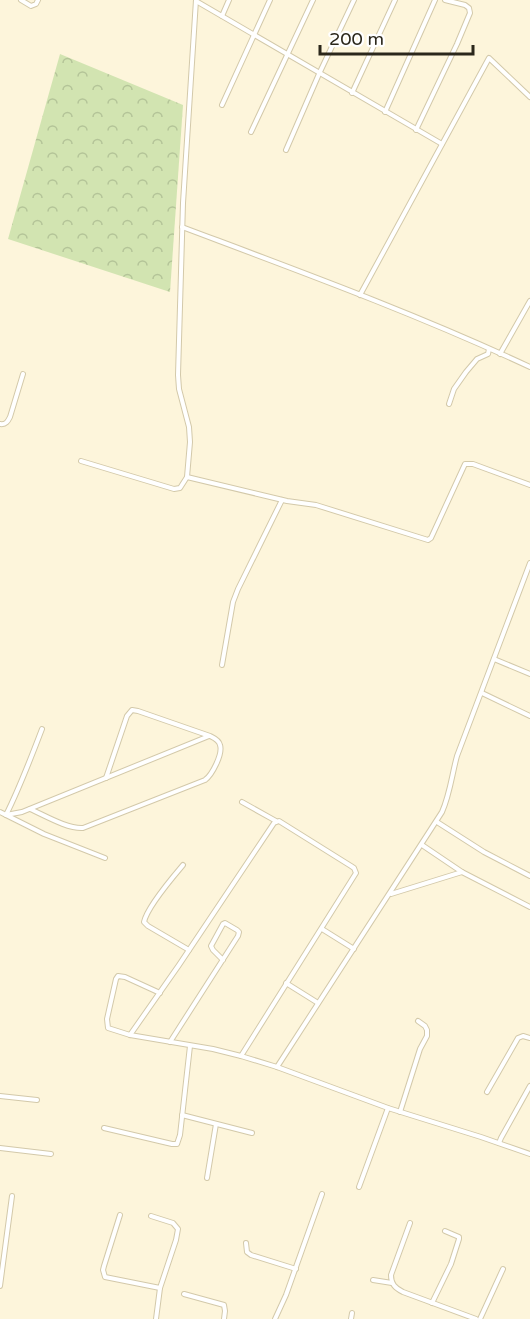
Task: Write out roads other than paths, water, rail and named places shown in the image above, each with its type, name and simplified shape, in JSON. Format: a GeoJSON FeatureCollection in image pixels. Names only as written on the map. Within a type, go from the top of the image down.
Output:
{"type":"FeatureCollection","features":[{"type":"Feature","properties":{"kind":"street"},"geometry":{"type":"LineString","coordinates":[[21,0],[31,6],[38,0]]}},
{"type":"Feature","properties":{"kind":"street"},"geometry":{"type":"LineString","coordinates":[[222,16],[229,0]]}},
{"type":"Feature","properties":{"kind":"street"},"geometry":{"type":"LineString","coordinates":[[222,105],[270,0]]}},
{"type":"Feature","properties":{"kind":"street"},"geometry":{"type":"LineString","coordinates":[[251,132],[313,0]]}},
{"type":"Feature","properties":{"kind":"street"},"geometry":{"type":"LineString","coordinates":[[286,150],[354,0]]}},
{"type":"Feature","properties":{"kind":"street"},"geometry":{"type":"LineString","coordinates":[[352,93],[395,0]]}},
{"type":"Feature","properties":{"kind":"street"},"geometry":{"type":"LineString","coordinates":[[385,112],[435,0]]}},
{"type":"Feature","properties":{"kind":"street"},"geometry":{"type":"LineString","coordinates":[[416,130],[470,13],[467,6],[445,0]]}},
{"type":"Feature","properties":{"kind":"street"},"geometry":{"type":"LineString","coordinates":[[81,461],[174,489],[180,488],[187,477],[189,427],[178,382],[182,227],[196,1],[442,144]]}},
{"type":"Feature","properties":{"kind":"street"},"geometry":{"type":"LineString","coordinates":[[360,295],[489,58],[530,97]]}},
{"type":"Feature","properties":{"kind":"street"},"geometry":{"type":"LineString","coordinates":[[182,227],[360,295],[530,367]]}},
{"type":"Feature","properties":{"kind":"street"},"geometry":{"type":"LineString","coordinates":[[500,354],[530,300]]}},
{"type":"Feature","properties":{"kind":"street"},"geometry":{"type":"LineString","coordinates":[[449,404],[454,389],[466,372],[477,359],[488,354],[489,349]]}},
{"type":"Feature","properties":{"kind":"street"},"geometry":{"type":"LineString","coordinates":[[0,424],[7,423],[10,417],[23,374]]}},
{"type":"Feature","properties":{"kind":"street"},"geometry":{"type":"LineString","coordinates":[[187,477],[282,500],[316,505],[428,540],[434,533],[465,464],[473,464],[530,485]]}},
{"type":"Feature","properties":{"kind":"street"},"geometry":{"type":"LineString","coordinates":[[222,664],[233,602],[282,500]]}},
{"type":"Feature","properties":{"kind":"street"},"geometry":{"type":"LineString","coordinates":[[277,1067],[437,822],[447,799],[457,756],[530,563]]}},
{"type":"Feature","properties":{"kind":"street"},"geometry":{"type":"LineString","coordinates":[[494,659],[530,674]]}},
{"type":"Feature","properties":{"kind":"street"},"geometry":{"type":"LineString","coordinates":[[482,693],[530,716]]}},
{"type":"Feature","properties":{"kind":"street"},"geometry":{"type":"LineString","coordinates":[[30,809],[79,828],[205,780],[212,773],[220,749],[219,741],[132,710],[127,716],[106,778]]}},
{"type":"Feature","properties":{"kind":"street"},"geometry":{"type":"LineString","coordinates":[[6,814],[42,729]]}},
{"type":"Feature","properties":{"kind":"street"},"geometry":{"type":"LineString","coordinates":[[0,813],[17,814],[210,736]]}},
{"type":"Feature","properties":{"kind":"street"},"geometry":{"type":"LineString","coordinates":[[241,1056],[356,871],[283,823],[276,822],[242,802]]}},
{"type":"Feature","properties":{"kind":"street"},"geometry":{"type":"LineString","coordinates":[[6,814],[44,834],[105,858]]}},
{"type":"Feature","properties":{"kind":"street"},"geometry":{"type":"LineString","coordinates":[[130,1035],[276,822]]}},
{"type":"Feature","properties":{"kind":"street"},"geometry":{"type":"LineString","coordinates":[[437,822],[484,852],[530,876]]}},
{"type":"Feature","properties":{"kind":"street"},"geometry":{"type":"LineString","coordinates":[[422,846],[462,872],[530,907]]}},
{"type":"Feature","properties":{"kind":"street"},"geometry":{"type":"LineString","coordinates":[[183,865],[150,909],[144,922],[189,950]]}},
{"type":"Feature","properties":{"kind":"street"},"geometry":{"type":"LineString","coordinates":[[390,894],[462,872]]}},
{"type":"Feature","properties":{"kind":"street"},"geometry":{"type":"LineString","coordinates":[[171,1041],[236,940],[237,930],[225,923],[212,946],[223,960]]}},
{"type":"Feature","properties":{"kind":"street"},"geometry":{"type":"LineString","coordinates":[[322,929],[354,949]]}},
{"type":"Feature","properties":{"kind":"street"},"geometry":{"type":"LineString","coordinates":[[160,993],[125,976],[120,976],[117,978],[107,1026],[109,1029],[130,1035],[241,1056],[388,1108],[530,1154]]}},
{"type":"Feature","properties":{"kind":"street"},"geometry":{"type":"LineString","coordinates":[[286,983],[318,1003]]}},
{"type":"Feature","properties":{"kind":"street"},"geometry":{"type":"LineString","coordinates":[[400,1112],[426,1036],[425,1026],[418,1021]]}},
{"type":"Feature","properties":{"kind":"street"},"geometry":{"type":"LineString","coordinates":[[487,1092],[518,1038],[523,1036],[530,1038]]}},
{"type":"Feature","properties":{"kind":"street"},"geometry":{"type":"LineString","coordinates":[[104,1128],[176,1144],[180,1138],[190,1046]]}},
{"type":"Feature","properties":{"kind":"street"},"geometry":{"type":"LineString","coordinates":[[499,1143],[530,1086]]}},
{"type":"Feature","properties":{"kind":"street"},"geometry":{"type":"LineString","coordinates":[[0,1096],[36,1100]]}},
{"type":"Feature","properties":{"kind":"street"},"geometry":{"type":"LineString","coordinates":[[359,1186],[388,1108]]}},
{"type":"Feature","properties":{"kind":"street"},"geometry":{"type":"LineString","coordinates":[[182,1115],[252,1134]]}},
{"type":"Feature","properties":{"kind":"street"},"geometry":{"type":"LineString","coordinates":[[207,1178],[216,1124]]}},
{"type":"Feature","properties":{"kind":"street"},"geometry":{"type":"LineString","coordinates":[[0,1148],[51,1154]]}},
{"type":"Feature","properties":{"kind":"street"},"geometry":{"type":"LineString","coordinates":[[275,1319],[296,1269],[322,1194]]}},
{"type":"Feature","properties":{"kind":"street"},"geometry":{"type":"LineString","coordinates":[[0,1286],[12,1196]]}},
{"type":"Feature","properties":{"kind":"street"},"geometry":{"type":"LineString","coordinates":[[120,1215],[103,1270],[105,1277],[160,1288]]}},
{"type":"Feature","properties":{"kind":"street"},"geometry":{"type":"LineString","coordinates":[[151,1216],[173,1223],[178,1229],[160,1288],[156,1319]]}},
{"type":"Feature","properties":{"kind":"street"},"geometry":{"type":"LineString","coordinates":[[392,1283],[393,1268],[410,1222]]}},
{"type":"Feature","properties":{"kind":"street"},"geometry":{"type":"LineString","coordinates":[[432,1303],[451,1264],[459,1239],[445,1231]]}},
{"type":"Feature","properties":{"kind":"street"},"geometry":{"type":"LineString","coordinates":[[246,1243],[247,1252],[251,1255],[296,1269]]}},
{"type":"Feature","properties":{"kind":"street"},"geometry":{"type":"LineString","coordinates":[[373,1280],[392,1283],[399,1290],[478,1319],[503,1269]]}},
{"type":"Feature","properties":{"kind":"street"},"geometry":{"type":"LineString","coordinates":[[184,1294],[224,1305],[224,1319]]}},
{"type":"Feature","properties":{"kind":"street"},"geometry":{"type":"LineString","coordinates":[[351,1319],[352,1313]]}}]}
